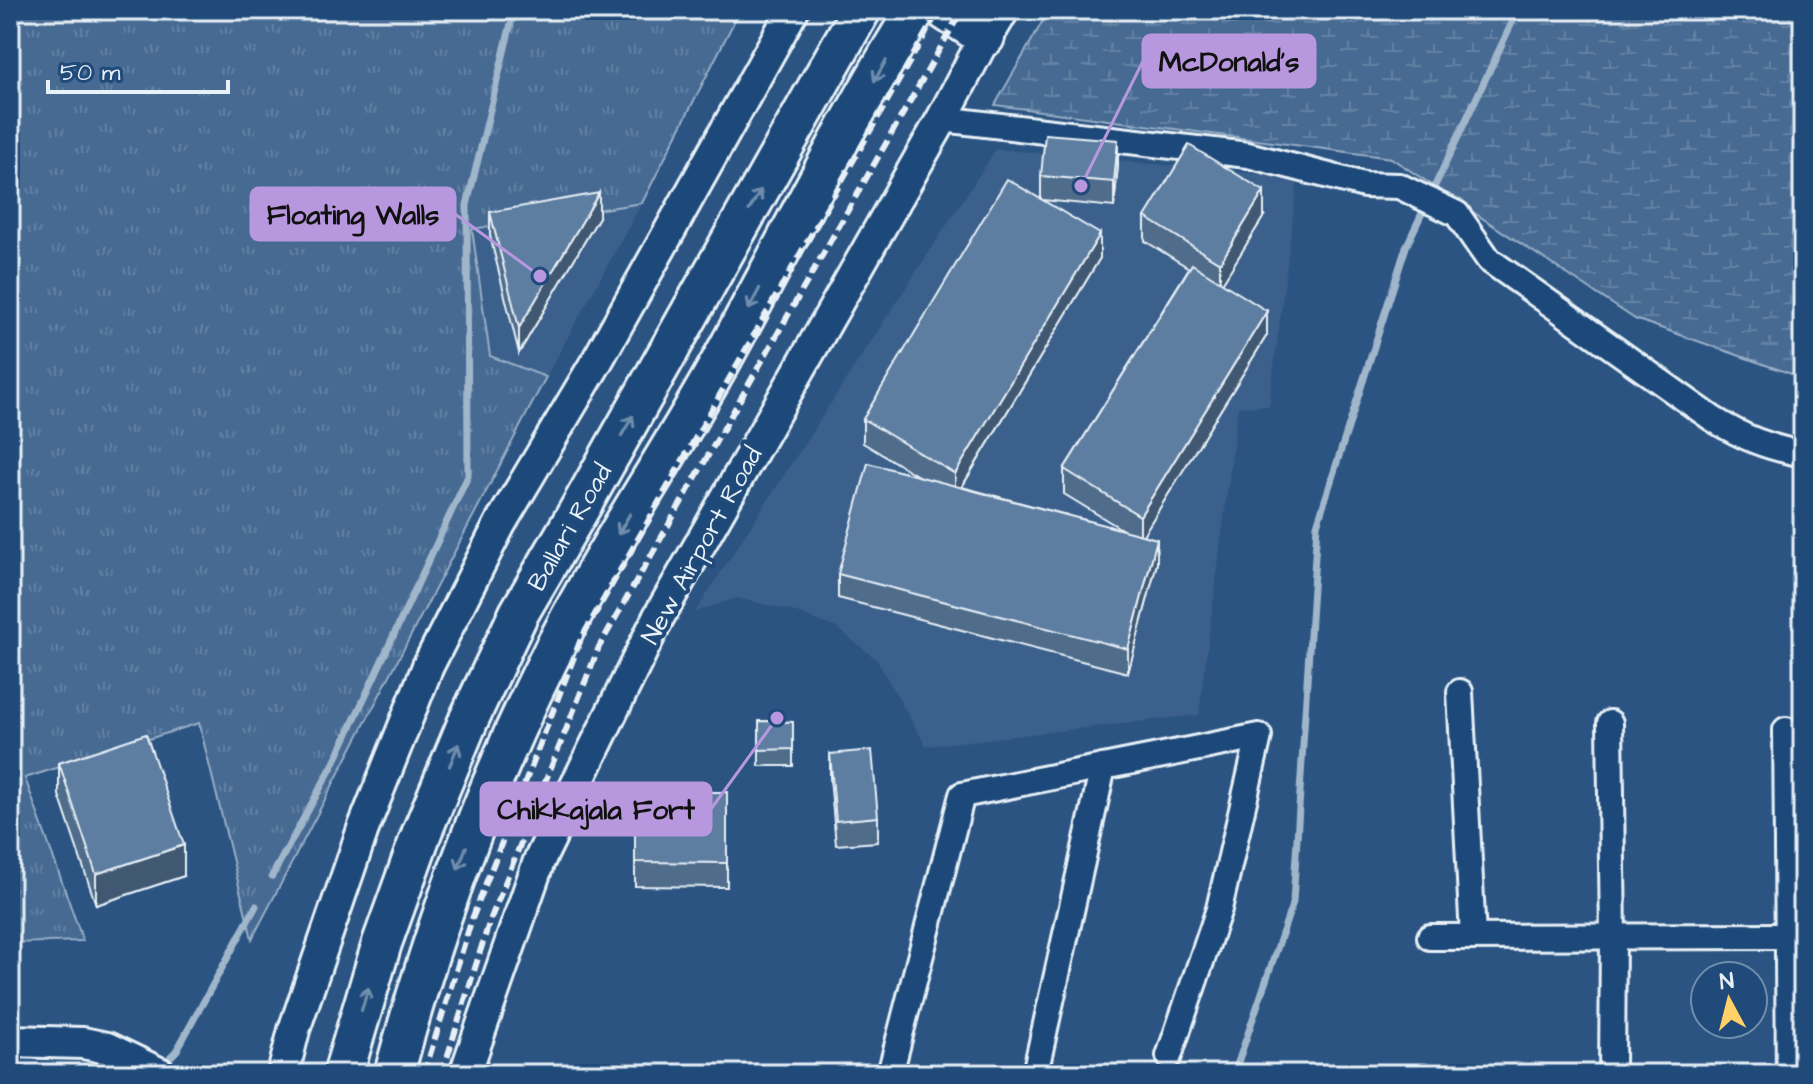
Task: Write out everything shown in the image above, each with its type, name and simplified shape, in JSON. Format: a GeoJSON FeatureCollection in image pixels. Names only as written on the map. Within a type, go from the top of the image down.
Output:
{"type":"FeatureCollection","features":[{"type":"Feature","properties":{"kind":"highway","name":"Ballari Road"},"geometry":{"type":"LineString","coordinates":[[343,1074],[382,943],[422,832],[469,719],[519,613],[861,10]]}},
{"type":"Feature","properties":{"kind":"highway","name":"Ballari Road"},"geometry":{"type":"LineString","coordinates":[[394,1074],[426,961],[455,877],[486,795],[527,704],[567,623],[719,365],[844,132],[916,10]]}},
{"type":"Feature","properties":{"kind":"highway"},"geometry":{"type":"LineString","coordinates":[[944,10],[993,24]]}},
{"type":"Feature","properties":{"kind":"street"},"geometry":{"type":"LineString","coordinates":[[283,1074],[294,1030],[363,829],[428,666],[500,524],[597,361],[793,10]]}},
{"type":"Feature","properties":{"kind":"street","name":"New Airport Road"},"geometry":{"type":"LineString","coordinates":[[465,1074],[539,861],[644,647],[993,24]]}},
{"type":"Feature","properties":{"kind":"street"},"geometry":{"type":"LineString","coordinates":[[942,119],[1248,155],[1364,185],[1399,186],[1457,214],[1489,260],[1713,419],[1760,444],[1803,454]]}},
{"type":"Feature","properties":{"kind":"street"},"geometry":{"type":"LineString","coordinates":[[1460,692],[1473,937]]}},
{"type":"Feature","properties":{"kind":"street"},"geometry":{"type":"LineString","coordinates":[[1610,723],[1612,1074]]}},
{"type":"Feature","properties":{"kind":"street"},"geometry":{"type":"LineString","coordinates":[[1786,730],[1796,936],[1789,1074]]}},
{"type":"Feature","properties":{"kind":"street"},"geometry":{"type":"LineString","coordinates":[[890,1074],[962,795],[1259,736],[1219,909],[1169,1056]]}},
{"type":"Feature","properties":{"kind":"street"},"geometry":{"type":"LineString","coordinates":[[1036,1069],[1103,767]]}},
{"type":"Feature","properties":{"kind":"street"},"geometry":{"type":"LineString","coordinates":[[1430,937],[1796,936]]}},
{"type":"Feature","properties":{"kind":"street"},"geometry":{"type":"LineString","coordinates":[[10,1041],[83,1043],[107,1048],[156,1071]]}},
{"type":"Feature","properties":{"kind":"shaded area"},"geometry":{"type":"Polygon","coordinates":[[[996,149],[1298,178],[1269,406],[1238,407],[1199,715],[926,746],[876,659],[837,628],[789,610],[737,598],[695,612],[996,149]]]}},
{"type":"Feature","properties":{"kind":"shaded area"},"geometry":{"type":"Polygon","coordinates":[[[642,203],[546,377],[490,357],[471,229],[642,203]]]}},
{"type":"Feature","properties":{"kind":"green space"},"geometry":{"type":"Polygon","coordinates":[[[10,10],[740,10],[642,203],[472,229],[490,356],[546,377],[252,939],[199,723],[25,778],[83,941],[10,943],[10,10]]]}},
{"type":"Feature","properties":{"kind":"green space"},"geometry":{"type":"Polygon","coordinates":[[[1049,10],[1803,10],[1803,378],[1635,319],[1391,158],[995,105],[1049,10]]]}},
{"type":"Feature","properties":{"kind":"building"},"geometry":{"type":"Polygon","coordinates":[[[1045,134],[1118,140],[1114,182],[1041,176],[1045,134]]]}},
{"type":"Feature","properties":{"kind":"building"},"geometry":{"type":"Polygon","coordinates":[[[1189,145],[1264,191],[1220,263],[1145,217],[1189,145]]]}},
{"type":"Feature","properties":{"kind":"building"},"geometry":{"type":"Polygon","coordinates":[[[1007,179],[1100,234],[955,474],[863,419],[1007,179]]]}},
{"type":"Feature","properties":{"kind":"building"},"geometry":{"type":"Polygon","coordinates":[[[599,193],[519,328],[490,212],[599,193]]]}},
{"type":"Feature","properties":{"kind":"building"},"geometry":{"type":"Polygon","coordinates":[[[1192,264],[1267,311],[1140,516],[1064,469],[1192,264]]]}},
{"type":"Feature","properties":{"kind":"building"},"geometry":{"type":"Polygon","coordinates":[[[868,463],[1157,539],[1128,649],[838,574],[868,463]]]}},
{"type":"Feature","properties":{"kind":"building"},"geometry":{"type":"Polygon","coordinates":[[[759,721],[793,722],[793,749],[759,750],[759,721]]]}},
{"type":"Feature","properties":{"kind":"building"},"geometry":{"type":"Polygon","coordinates":[[[146,734],[184,845],[96,874],[59,763],[146,734]]]}},
{"type":"Feature","properties":{"kind":"building"},"geometry":{"type":"Polygon","coordinates":[[[872,750],[878,817],[836,821],[830,754],[872,750]]]}},
{"type":"Feature","properties":{"kind":"building"},"geometry":{"type":"Polygon","coordinates":[[[635,792],[727,792],[727,863],[635,862],[635,792]]]}},
{"type":"Feature","properties":{"kind":"building"},"geometry":{"type":"Polygon","coordinates":[[[611,1068],[612,1074],[567,1074],[567,1072],[611,1068]]]}},
{"type":"Feature","properties":{"kind":"waterway"},"geometry":{"type":"LineString","coordinates":[[272,876],[334,763],[468,476],[467,205],[512,19],[542,10]]}},
{"type":"Feature","properties":{"kind":"waterway"},"geometry":{"type":"LineString","coordinates":[[1234,1074],[1293,902],[1317,525],[1406,247],[1518,10]]}},
{"type":"Feature","properties":{"kind":"waterway"},"geometry":{"type":"LineString","coordinates":[[161,1067],[177,1050],[256,906]]}},
{"type":"Feature","properties":{"kind":"railway"},"geometry":{"type":"LineString","coordinates":[[424,1074],[472,919],[581,639],[939,10]]}},
{"type":"Feature","properties":{"kind":"railway"},"geometry":{"type":"LineString","coordinates":[[442,1074],[489,923],[599,647],[962,10]]}},
{"type":"Feature","properties":{"kind":"place","name":"McDonald's"},"geometry":{"type":"Point","coordinates":[1081,186]}},
{"type":"Feature","properties":{"kind":"place","name":"Floating Walls"},"geometry":{"type":"Point","coordinates":[540,276]}},
{"type":"Feature","properties":{"kind":"place","name":"Chikkajala Fort"},"geometry":{"type":"Point","coordinates":[777,718]}}]}
